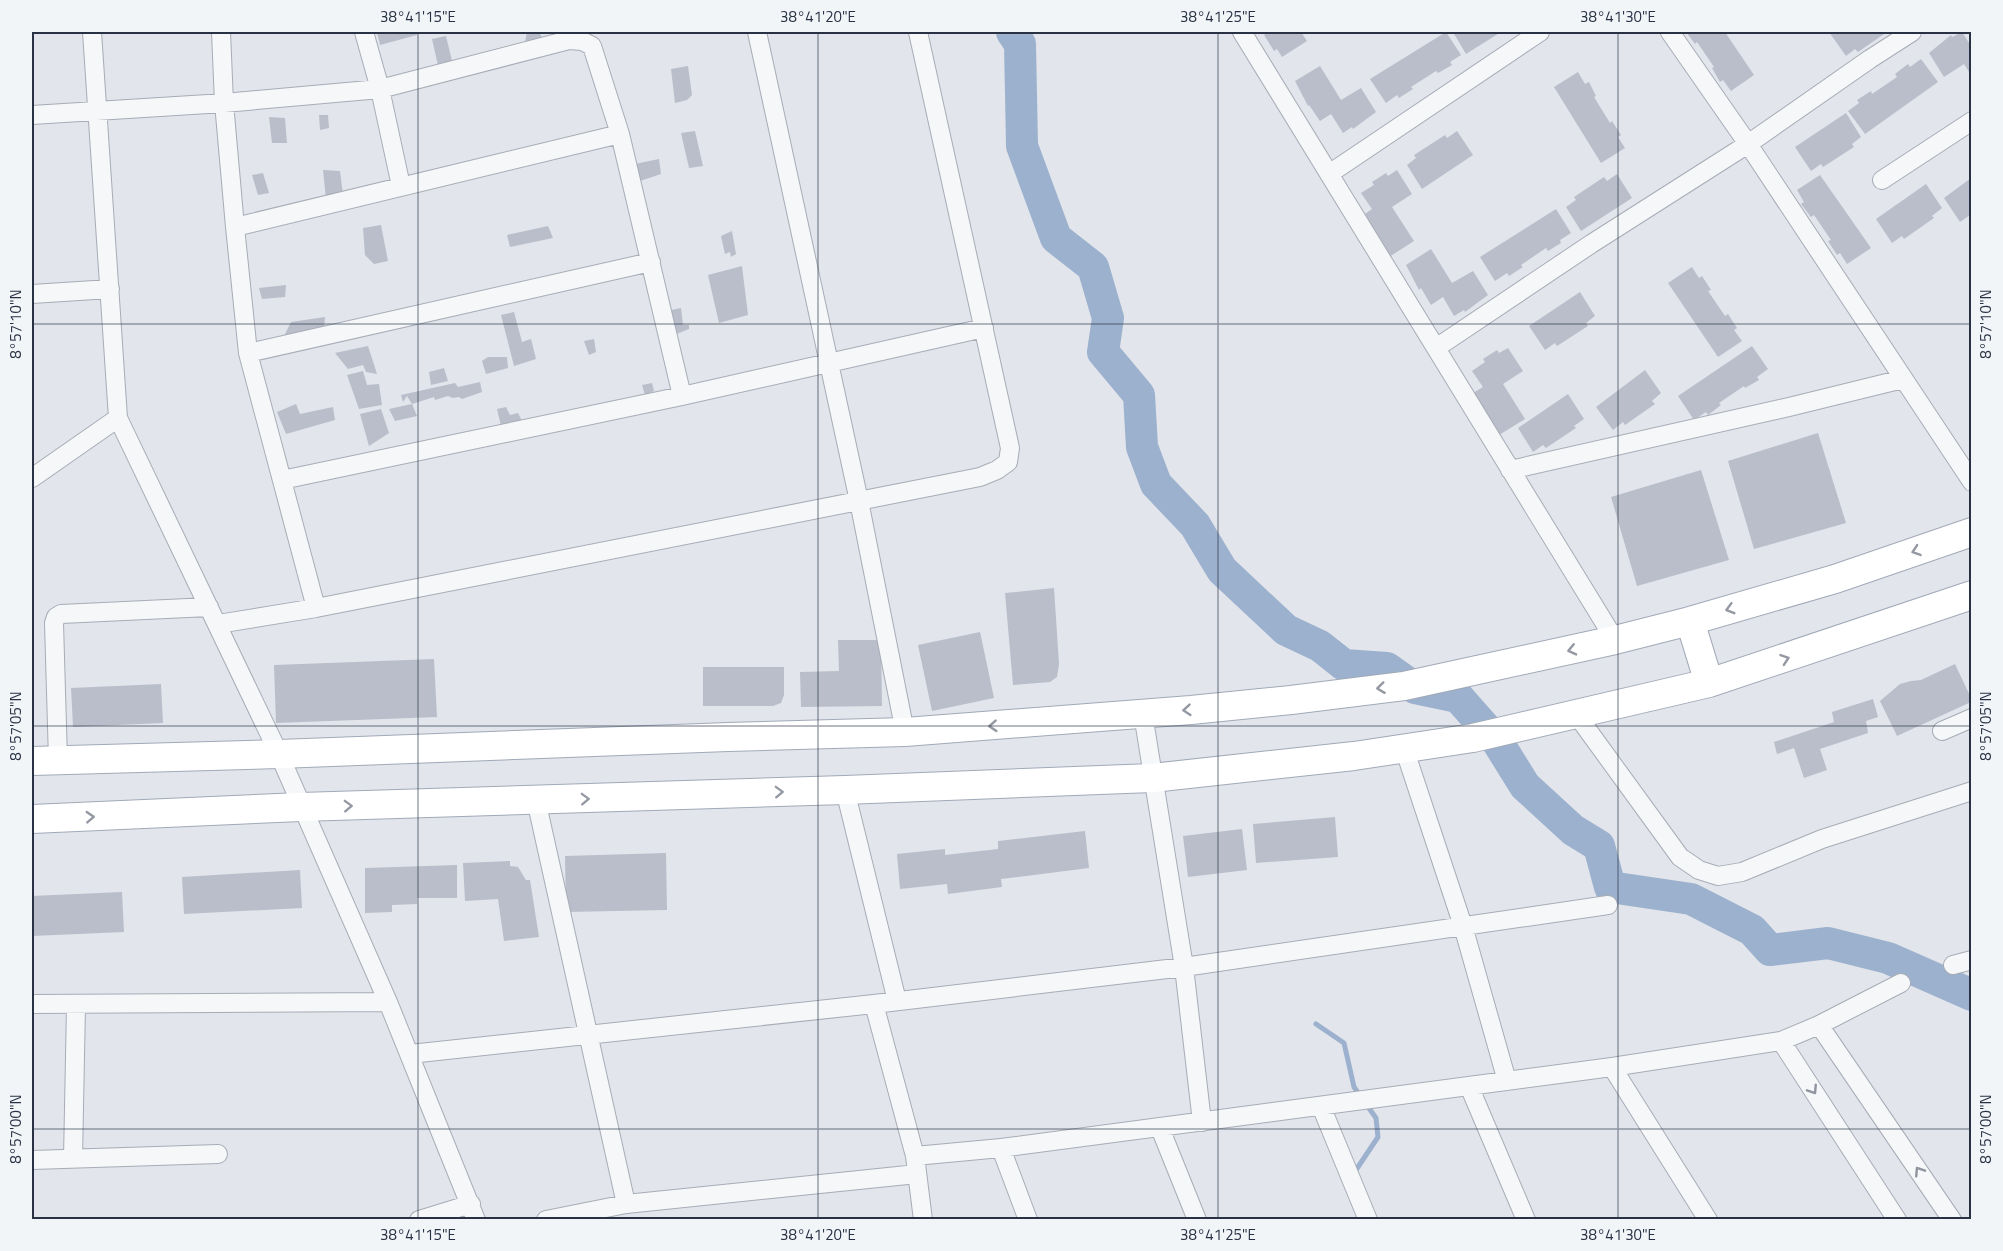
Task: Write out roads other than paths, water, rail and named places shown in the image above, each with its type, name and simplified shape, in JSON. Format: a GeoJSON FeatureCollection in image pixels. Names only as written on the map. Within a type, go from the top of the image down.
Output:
{"type":"FeatureCollection","features":[{"type":"Feature","properties":{"kind":"main road"},"geometry":{"type":"LineString","coordinates":[[45,761],[728,736],[905,732],[1291,700],[1404,686],[1615,640],[1836,579],[1971,532]]}},
{"type":"Feature","properties":{"kind":"main road"},"geometry":{"type":"LineString","coordinates":[[32,819],[301,807],[1152,778],[1354,756],[1473,738],[1709,683],[1968,603]]}},
{"type":"Feature","properties":{"kind":"main road"},"geometry":{"type":"LineString","coordinates":[[1690,621],[1709,683]]}},
{"type":"Feature","properties":{"kind":"street"},"geometry":{"type":"LineString","coordinates":[[92,32],[118,418],[279,754],[388,1002],[473,1212],[419,1220]]}},
{"type":"Feature","properties":{"kind":"street"},"geometry":{"type":"LineString","coordinates":[[220,32],[224,103],[248,353],[316,608]]}},
{"type":"Feature","properties":{"kind":"street"},"geometry":{"type":"LineString","coordinates":[[364,32],[380,89],[401,186]]}},
{"type":"Feature","properties":{"kind":"street"},"geometry":{"type":"LineString","coordinates":[[757,32],[858,501],[905,732]]}},
{"type":"Feature","properties":{"kind":"street"},"geometry":{"type":"LineString","coordinates":[[218,624],[316,608],[980,477],[998,470],[1008,462],[1010,448],[918,32]]}},
{"type":"Feature","properties":{"kind":"street"},"geometry":{"type":"LineString","coordinates":[[1242,32],[1615,640]]}},
{"type":"Feature","properties":{"kind":"street"},"geometry":{"type":"LineString","coordinates":[[1329,174],[1540,32]]}},
{"type":"Feature","properties":{"kind":"street"},"geometry":{"type":"LineString","coordinates":[[1670,32],[1748,144],[1971,482]]}},
{"type":"Feature","properties":{"kind":"street"},"geometry":{"type":"LineString","coordinates":[[1436,348],[1591,244],[1748,144],[1912,32]]}},
{"type":"Feature","properties":{"kind":"street"},"geometry":{"type":"LineString","coordinates":[[32,115],[224,103],[380,89],[569,40],[582,41],[592,46],[620,134],[682,396]]}},
{"type":"Feature","properties":{"kind":"street"},"geometry":{"type":"LineString","coordinates":[[1882,180],[1971,121]]}},
{"type":"Feature","properties":{"kind":"street"},"geometry":{"type":"LineString","coordinates":[[235,227],[620,134]]}},
{"type":"Feature","properties":{"kind":"street"},"geometry":{"type":"LineString","coordinates":[[248,353],[651,262]]}},
{"type":"Feature","properties":{"kind":"street"},"geometry":{"type":"LineString","coordinates":[[32,294],[110,289]]}},
{"type":"Feature","properties":{"kind":"street"},"geometry":{"type":"LineString","coordinates":[[282,480],[682,396],[984,328]]}},
{"type":"Feature","properties":{"kind":"street"},"geometry":{"type":"LineString","coordinates":[[1510,470],[1903,379]]}},
{"type":"Feature","properties":{"kind":"street"},"geometry":{"type":"LineString","coordinates":[[32,478],[118,418]]}},
{"type":"Feature","properties":{"kind":"street"},"geometry":{"type":"LineString","coordinates":[[45,761],[56,617],[60,614],[209,607]]}},
{"type":"Feature","properties":{"kind":"street"},"geometry":{"type":"LineString","coordinates":[[1143,714],[1184,967],[1202,1122]]}},
{"type":"Feature","properties":{"kind":"street"},"geometry":{"type":"LineString","coordinates":[[1576,714],[1680,857],[1699,870],[1718,876],[1742,872],[1822,839],[1971,791]]}},
{"type":"Feature","properties":{"kind":"street"},"geometry":{"type":"LineString","coordinates":[[1942,731],[1971,718]]}},
{"type":"Feature","properties":{"kind":"street"},"geometry":{"type":"LineString","coordinates":[[1404,748],[1463,926],[1507,1081]]}},
{"type":"Feature","properties":{"kind":"street"},"geometry":{"type":"LineString","coordinates":[[845,790],[897,1001]]}},
{"type":"Feature","properties":{"kind":"street"},"geometry":{"type":"LineString","coordinates":[[536,800],[626,1204]]}},
{"type":"Feature","properties":{"kind":"street"},"geometry":{"type":"LineString","coordinates":[[410,1054],[873,1004],[1184,967],[1608,905]]}},
{"type":"Feature","properties":{"kind":"street"},"geometry":{"type":"LineString","coordinates":[[1953,966],[1971,960]]}},
{"type":"Feature","properties":{"kind":"street"},"geometry":{"type":"LineString","coordinates":[[546,1220],[626,1204],[916,1165],[1001,1148],[1612,1067],[1781,1041],[1819,1026],[1901,983]]}},
{"type":"Feature","properties":{"kind":"street"},"geometry":{"type":"LineString","coordinates":[[32,1004],[388,1002]]}},
{"type":"Feature","properties":{"kind":"street"},"geometry":{"type":"LineString","coordinates":[[873,1004],[916,1165],[923,1220]]}},
{"type":"Feature","properties":{"kind":"street"},"geometry":{"type":"LineString","coordinates":[[73,1159],[76,1005]]}},
{"type":"Feature","properties":{"kind":"street"},"geometry":{"type":"LineString","coordinates":[[1819,1026],[1952,1220]]}},
{"type":"Feature","properties":{"kind":"street"},"geometry":{"type":"LineString","coordinates":[[1781,1041],[1898,1220]]}},
{"type":"Feature","properties":{"kind":"street"},"geometry":{"type":"LineString","coordinates":[[1612,1067],[1708,1220]]}},
{"type":"Feature","properties":{"kind":"street"},"geometry":{"type":"LineString","coordinates":[[1470,1086],[1526,1220]]}},
{"type":"Feature","properties":{"kind":"street"},"geometry":{"type":"LineString","coordinates":[[1321,1106],[1368,1220]]}},
{"type":"Feature","properties":{"kind":"street"},"geometry":{"type":"LineString","coordinates":[[1160,1128],[1197,1220]]}},
{"type":"Feature","properties":{"kind":"street"},"geometry":{"type":"LineString","coordinates":[[1001,1148],[1028,1220]]}},
{"type":"Feature","properties":{"kind":"street"},"geometry":{"type":"LineString","coordinates":[[32,1160],[218,1154]]}},
{"type":"Feature","properties":{"kind":"waterway"},"geometry":{"type":"LineString","coordinates":[[1012,32],[1020,44],[1022,146],[1056,238],[1093,267],[1108,318],[1103,352],[1139,395],[1142,447],[1156,484],[1195,525],[1222,570],[1286,630],[1320,646],[1344,665],[1387,668],[1415,688],[1458,697],[1497,741],[1525,786],[1573,830],[1599,846],[1610,887],[1691,899],[1752,930],[1770,950],[1828,943],[1888,958],[1972,995]]}},
{"type":"Feature","properties":{"kind":"waterway"},"geometry":{"type":"LineString","coordinates":[[1316,1024],[1344,1043],[1354,1087],[1361,1097]]}},
{"type":"Feature","properties":{"kind":"waterway"},"geometry":{"type":"LineString","coordinates":[[1354,1173],[1378,1137],[1376,1118],[1366,1104]]}}]}
